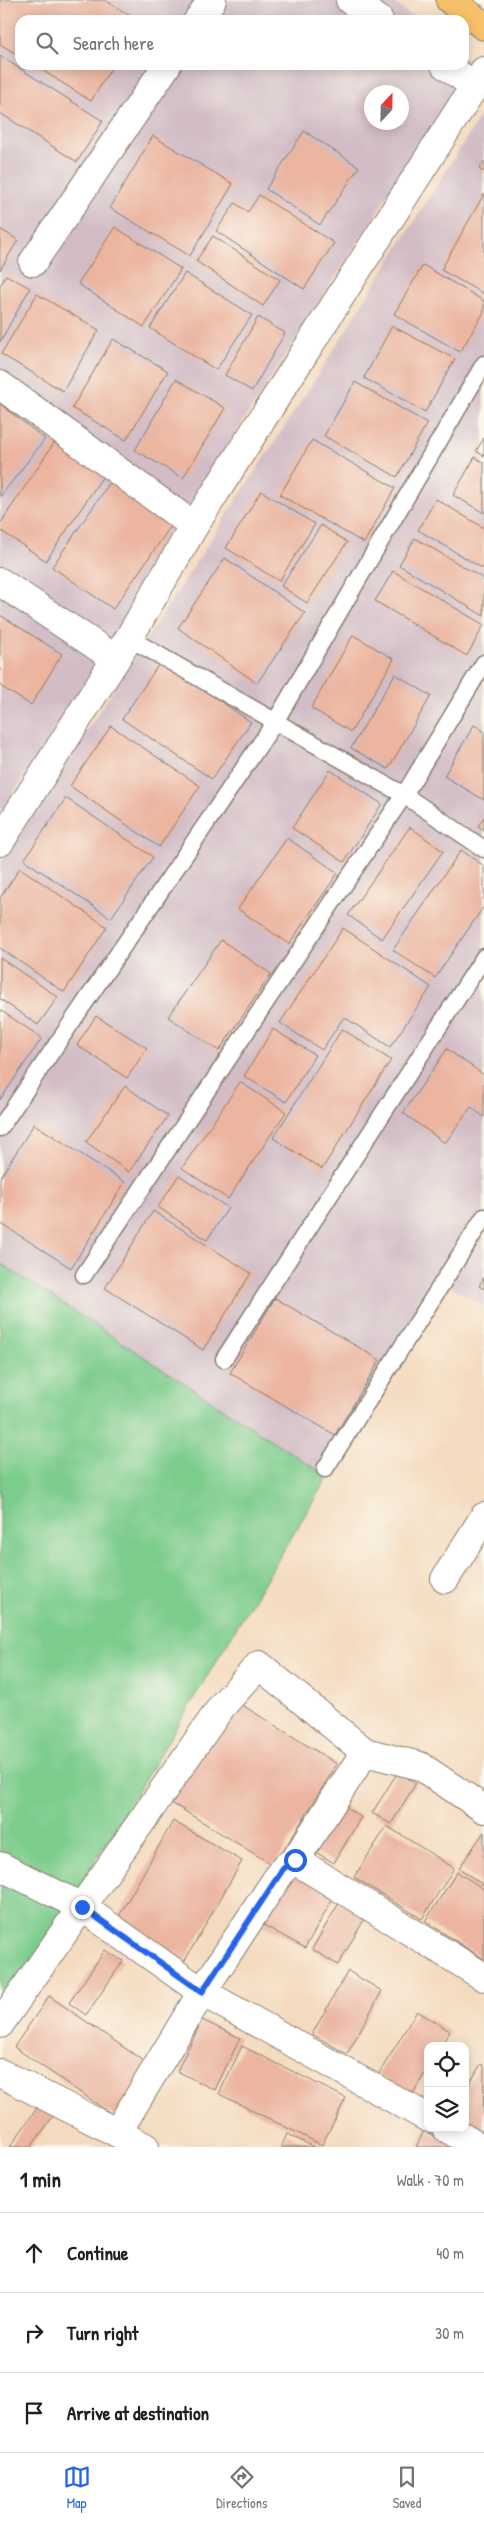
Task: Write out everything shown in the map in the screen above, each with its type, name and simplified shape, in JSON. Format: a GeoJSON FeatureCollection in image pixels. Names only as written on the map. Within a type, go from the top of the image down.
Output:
{"type":"FeatureCollection","features":[{"type":"Feature","properties":{"kind":"main road"},"geometry":{"type":"LineString","coordinates":[[450,0],[484,26]]}},
{"type":"Feature","properties":{"kind":"street"},"geometry":{"type":"LineString","coordinates":[[202,15],[212,0]]}},
{"type":"Feature","properties":{"kind":"street"},"geometry":{"type":"LineString","coordinates":[[350,0],[372,15]]}},
{"type":"Feature","properties":{"kind":"street"},"geometry":{"type":"LineString","coordinates":[[33,262],[164,70]]}},
{"type":"Feature","properties":{"kind":"street"},"geometry":{"type":"LineString","coordinates":[[0,842],[123,648],[194,526],[479,78],[458,70]]}},
{"type":"Feature","properties":{"kind":"street"},"geometry":{"type":"LineString","coordinates":[[0,386],[194,526]]}},
{"type":"Feature","properties":{"kind":"street"},"geometry":{"type":"LineString","coordinates":[[0,582],[123,648]]}},
{"type":"Feature","properties":{"kind":"street"},"geometry":{"type":"LineString","coordinates":[[445,1579],[484,1518]]}},
{"type":"Feature","properties":{"kind":"street"},"geometry":{"type":"LineString","coordinates":[[0,2024],[222,1706],[259,1665],[365,1752],[420,1766],[484,1809]]}},
{"type":"Feature","properties":{"kind":"street"},"geometry":{"type":"LineString","coordinates":[[117,2133],[202,1992],[283,1869],[295,1860],[365,1752]]}},
{"type":"Feature","properties":{"kind":"street"},"geometry":{"type":"LineString","coordinates":[[295,1860],[484,1977]]}},
{"type":"Feature","properties":{"kind":"street"},"geometry":{"type":"LineString","coordinates":[[0,1866],[82,1907],[202,1992],[424,2116]]}},
{"type":"Feature","properties":{"kind":"street"},"geometry":{"type":"LineString","coordinates":[[0,2073],[145,2147]]}},
{"type":"Feature","properties":{"kind":"street"},"geometry":{"type":"LineString","coordinates":[[453,2132],[480,2147]]}},
{"type":"Feature","properties":{"kind":"lane"},"geometry":{"type":"LineString","coordinates":[[0,1128],[275,722],[484,364]]}},
{"type":"Feature","properties":{"kind":"lane"},"geometry":{"type":"LineString","coordinates":[[123,648],[275,722],[404,795],[484,849]]}},
{"type":"Feature","properties":{"kind":"lane"},"geometry":{"type":"LineString","coordinates":[[84,1275],[404,795],[484,663]]}},
{"type":"Feature","properties":{"kind":"lane"},"geometry":{"type":"LineString","coordinates":[[224,1359],[484,957]]}},
{"type":"Feature","properties":{"kind":"lane"},"geometry":{"type":"LineString","coordinates":[[325,1469],[484,1217]]}},
{"type":"Feature","properties":{"kind":"shaded area"},"geometry":{"type":"Polygon","coordinates":[[[0,0],[390,0],[410,15],[15,15],[15,70],[468,70],[195,497],[111,644],[0,814],[0,0]]]}},
{"type":"Feature","properties":{"kind":"shaded area"},"geometry":{"type":"Polygon","coordinates":[[[469,59],[473,62],[469,68],[469,59]]]}},
{"type":"Feature","properties":{"kind":"shaded area"},"geometry":{"type":"Polygon","coordinates":[[[484,110],[484,1306],[442,1282],[328,1477],[0,1263],[0,864],[316,378],[484,110]]]}},
{"type":"Feature","properties":{"kind":"green space"},"geometry":{"type":"Polygon","coordinates":[[[0,1263],[328,1477],[0,2018],[0,1263]]]}},
{"type":"Feature","properties":{"kind":"building"},"geometry":{"type":"Polygon","coordinates":[[[0,0],[105,0],[129,15],[15,15],[15,53],[0,44],[0,0]]]}},
{"type":"Feature","properties":{"kind":"building"},"geometry":{"type":"Polygon","coordinates":[[[0,56],[15,65],[15,70],[22,70],[103,121],[77,162],[0,113],[0,56]]]}},
{"type":"Feature","properties":{"kind":"building"},"geometry":{"type":"Polygon","coordinates":[[[42,70],[110,70],[91,101],[42,70]]]}},
{"type":"Feature","properties":{"kind":"building"},"geometry":{"type":"Polygon","coordinates":[[[304,131],[359,167],[320,225],[266,189],[304,131]]]}},
{"type":"Feature","properties":{"kind":"building"},"geometry":{"type":"Polygon","coordinates":[[[153,136],[233,184],[190,256],[110,208],[153,136]]]}},
{"type":"Feature","properties":{"kind":"building"},"geometry":{"type":"Polygon","coordinates":[[[484,161],[484,172],[479,169],[484,161]]]}},
{"type":"Feature","properties":{"kind":"building"},"geometry":{"type":"Polygon","coordinates":[[[484,194],[484,294],[441,270],[484,194]]]}},
{"type":"Feature","properties":{"kind":"building"},"geometry":{"type":"Polygon","coordinates":[[[259,195],[334,243],[304,289],[216,231],[235,203],[248,212],[259,195]]]}},
{"type":"Feature","properties":{"kind":"building"},"geometry":{"type":"Polygon","coordinates":[[[115,227],[181,269],[144,327],[78,284],[115,227]]]}},
{"type":"Feature","properties":{"kind":"building"},"geometry":{"type":"Polygon","coordinates":[[[0,229],[18,240],[0,270],[0,229]]]}},
{"type":"Feature","properties":{"kind":"building"},"geometry":{"type":"Polygon","coordinates":[[[213,236],[280,280],[263,306],[196,261],[213,236]]]}},
{"type":"Feature","properties":{"kind":"building"},"geometry":{"type":"Polygon","coordinates":[[[423,265],[484,301],[484,312],[460,352],[394,314],[423,265]]]}},
{"type":"Feature","properties":{"kind":"building"},"geometry":{"type":"Polygon","coordinates":[[[185,273],[252,315],[216,370],[150,328],[185,273]]]}},
{"type":"Feature","properties":{"kind":"building"},"geometry":{"type":"Polygon","coordinates":[[[6,275],[30,288],[0,342],[0,286],[6,275]]]}},
{"type":"Feature","properties":{"kind":"building"},"geometry":{"type":"Polygon","coordinates":[[[37,294],[99,330],[63,391],[1,354],[37,294]]]}},
{"type":"Feature","properties":{"kind":"building"},"geometry":{"type":"Polygon","coordinates":[[[258,317],[285,333],[252,391],[225,375],[258,317]]]}},
{"type":"Feature","properties":{"kind":"building"},"geometry":{"type":"Polygon","coordinates":[[[392,326],[455,359],[425,412],[364,378],[392,326]]]}},
{"type":"Feature","properties":{"kind":"building"},"geometry":{"type":"Polygon","coordinates":[[[113,339],[168,371],[126,440],[72,408],[113,339]]]}},
{"type":"Feature","properties":{"kind":"building"},"geometry":{"type":"Polygon","coordinates":[[[176,379],[225,408],[183,478],[135,450],[176,379]]]}},
{"type":"Feature","properties":{"kind":"building"},"geometry":{"type":"Polygon","coordinates":[[[355,382],[427,423],[397,477],[324,436],[355,382]]]}},
{"type":"Feature","properties":{"kind":"building"},"geometry":{"type":"Polygon","coordinates":[[[0,404],[45,439],[0,497],[0,404]]]}},
{"type":"Feature","properties":{"kind":"building"},"geometry":{"type":"Polygon","coordinates":[[[484,438],[484,456],[476,451],[484,438]]]}},
{"type":"Feature","properties":{"kind":"building"},"geometry":{"type":"Polygon","coordinates":[[[56,440],[105,473],[46,561],[0,530],[0,524],[56,440]]]}},
{"type":"Feature","properties":{"kind":"building"},"geometry":{"type":"Polygon","coordinates":[[[312,440],[395,488],[364,543],[280,495],[312,440]]]}},
{"type":"Feature","properties":{"kind":"building"},"geometry":{"type":"Polygon","coordinates":[[[475,457],[484,463],[484,513],[453,495],[475,457]]]}},
{"type":"Feature","properties":{"kind":"building"},"geometry":{"type":"Polygon","coordinates":[[[113,478],[175,520],[113,609],[52,567],[113,478]]]}},
{"type":"Feature","properties":{"kind":"building"},"geometry":{"type":"Polygon","coordinates":[[[261,491],[315,524],[279,581],[226,548],[261,491]]]}},
{"type":"Feature","properties":{"kind":"building"},"geometry":{"type":"Polygon","coordinates":[[[436,499],[484,528],[484,569],[418,530],[436,499]]]}},
{"type":"Feature","properties":{"kind":"building"},"geometry":{"type":"Polygon","coordinates":[[[321,525],[347,542],[307,603],[281,586],[321,525]]]}},
{"type":"Feature","properties":{"kind":"building"},"geometry":{"type":"Polygon","coordinates":[[[415,538],[484,579],[484,616],[399,565],[415,538]]]}},
{"type":"Feature","properties":{"kind":"building"},"geometry":{"type":"Polygon","coordinates":[[[225,558],[305,613],[257,683],[178,628],[225,558]]]}},
{"type":"Feature","properties":{"kind":"building"},"geometry":{"type":"Polygon","coordinates":[[[393,571],[484,625],[467,656],[375,601],[393,571]]]}},
{"type":"Feature","properties":{"kind":"building"},"geometry":{"type":"Polygon","coordinates":[[[0,615],[62,654],[31,705],[0,686],[0,615]]]}},
{"type":"Feature","properties":{"kind":"building"},"geometry":{"type":"Polygon","coordinates":[[[353,635],[394,659],[351,732],[311,708],[353,635]]]}},
{"type":"Feature","properties":{"kind":"building"},"geometry":{"type":"Polygon","coordinates":[[[161,661],[251,722],[212,779],[122,719],[161,661]]]}},
{"type":"Feature","properties":{"kind":"building"},"geometry":{"type":"Polygon","coordinates":[[[395,674],[431,696],[388,769],[351,748],[395,674]]]}},
{"type":"Feature","properties":{"kind":"building"},"geometry":{"type":"Polygon","coordinates":[[[474,725],[484,731],[484,800],[444,776],[474,725]]]}},
{"type":"Feature","properties":{"kind":"building"},"geometry":{"type":"Polygon","coordinates":[[[111,726],[200,786],[159,847],[70,786],[111,726]]]}},
{"type":"Feature","properties":{"kind":"building"},"geometry":{"type":"Polygon","coordinates":[[[330,770],[382,804],[344,862],[292,828],[330,770]]]}},
{"type":"Feature","properties":{"kind":"building"},"geometry":{"type":"Polygon","coordinates":[[[66,798],[153,857],[111,918],[24,860],[66,798]]]}},
{"type":"Feature","properties":{"kind":"building"},"geometry":{"type":"Polygon","coordinates":[[[484,817],[484,830],[478,826],[484,817]]]}},
{"type":"Feature","properties":{"kind":"building"},"geometry":{"type":"Polygon","coordinates":[[[410,827],[443,851],[382,939],[348,915],[410,827]]]}},
{"type":"Feature","properties":{"kind":"building"},"geometry":{"type":"Polygon","coordinates":[[[287,838],[338,873],[289,944],[238,909],[287,838]]]}},
{"type":"Feature","properties":{"kind":"building"},"geometry":{"type":"Polygon","coordinates":[[[461,850],[484,866],[484,906],[435,978],[393,950],[461,850]]]}},
{"type":"Feature","properties":{"kind":"building"},"geometry":{"type":"Polygon","coordinates":[[[20,868],[107,927],[64,992],[0,948],[0,898],[20,868]]]}},
{"type":"Feature","properties":{"kind":"building"},"geometry":{"type":"Polygon","coordinates":[[[343,928],[431,987],[390,1047],[344,1017],[322,1050],[280,1023],[343,928]]]}},
{"type":"Feature","properties":{"kind":"building"},"geometry":{"type":"Polygon","coordinates":[[[221,940],[271,974],[219,1051],[168,1017],[221,940]]]}},
{"type":"Feature","properties":{"kind":"building"},"geometry":{"type":"Polygon","coordinates":[[[0,958],[58,997],[38,1025],[0,999],[0,958]]]}},
{"type":"Feature","properties":{"kind":"building"},"geometry":{"type":"Polygon","coordinates":[[[0,1010],[42,1038],[0,1100],[0,1010]]]}},
{"type":"Feature","properties":{"kind":"building"},"geometry":{"type":"Polygon","coordinates":[[[96,1016],[147,1048],[127,1078],[77,1045],[96,1016]]]}},
{"type":"Feature","properties":{"kind":"building"},"geometry":{"type":"Polygon","coordinates":[[[273,1029],[315,1055],[286,1102],[244,1076],[273,1029]]]}},
{"type":"Feature","properties":{"kind":"building"},"geometry":{"type":"Polygon","coordinates":[[[342,1029],[391,1060],[322,1169],[273,1138],[342,1029]]]}},
{"type":"Feature","properties":{"kind":"building"},"geometry":{"type":"Polygon","coordinates":[[[447,1049],[484,1075],[484,1117],[471,1107],[445,1143],[403,1113],[447,1049]]]}},
{"type":"Feature","properties":{"kind":"building"},"geometry":{"type":"Polygon","coordinates":[[[240,1082],[286,1112],[228,1199],[182,1168],[240,1082]]]}},
{"type":"Feature","properties":{"kind":"building"},"geometry":{"type":"Polygon","coordinates":[[[125,1086],[168,1116],[129,1172],[86,1142],[125,1086]]]}},
{"type":"Feature","properties":{"kind":"building"},"geometry":{"type":"Polygon","coordinates":[[[34,1124],[125,1182],[71,1268],[0,1223],[0,1178],[34,1124]]]}},
{"type":"Feature","properties":{"kind":"building"},"geometry":{"type":"Polygon","coordinates":[[[179,1175],[228,1208],[207,1240],[158,1207],[179,1175]]]}},
{"type":"Feature","properties":{"kind":"building"},"geometry":{"type":"Polygon","coordinates":[[[153,1211],[251,1273],[203,1350],[105,1288],[153,1211]]]}},
{"type":"Feature","properties":{"kind":"building"},"geometry":{"type":"Polygon","coordinates":[[[484,1277],[484,1289],[479,1286],[484,1277]]]}},
{"type":"Feature","properties":{"kind":"building"},"geometry":{"type":"Polygon","coordinates":[[[275,1298],[380,1360],[335,1435],[230,1373],[275,1298]]]}},
{"type":"Feature","properties":{"kind":"building"},"geometry":{"type":"Polygon","coordinates":[[[234,1700],[337,1764],[274,1866],[170,1802],[234,1700]]]}},
{"type":"Feature","properties":{"kind":"building"},"geometry":{"type":"Polygon","coordinates":[[[398,1772],[416,1783],[391,1824],[372,1813],[398,1772]]]}},
{"type":"Feature","properties":{"kind":"building"},"geometry":{"type":"Polygon","coordinates":[[[339,1803],[361,1817],[334,1863],[312,1850],[339,1803]]]}},
{"type":"Feature","properties":{"kind":"building"},"geometry":{"type":"Polygon","coordinates":[[[173,1821],[242,1861],[184,1962],[115,1923],[173,1821]]]}},
{"type":"Feature","properties":{"kind":"building"},"geometry":{"type":"Polygon","coordinates":[[[387,1826],[454,1868],[422,1919],[354,1877],[387,1826]]]}},
{"type":"Feature","properties":{"kind":"building"},"geometry":{"type":"Polygon","coordinates":[[[484,1832],[484,1886],[459,1868],[484,1832]]]}},
{"type":"Feature","properties":{"kind":"building"},"geometry":{"type":"Polygon","coordinates":[[[291,1870],[335,1895],[305,1948],[260,1923],[291,1870]]]}},
{"type":"Feature","properties":{"kind":"building"},"geometry":{"type":"Polygon","coordinates":[[[457,1872],[484,1889],[484,1959],[425,1921],[457,1872]]]}},
{"type":"Feature","properties":{"kind":"building"},"geometry":{"type":"Polygon","coordinates":[[[339,1903],[365,1918],[338,1965],[312,1949],[339,1903]]]}},
{"type":"Feature","properties":{"kind":"building"},"geometry":{"type":"Polygon","coordinates":[[[105,1950],[123,1961],[86,2015],[69,2003],[105,1950]]]}},
{"type":"Feature","properties":{"kind":"building"},"geometry":{"type":"Polygon","coordinates":[[[348,1971],[382,1991],[347,2054],[312,2034],[348,1971]]]}},
{"type":"Feature","properties":{"kind":"building"},"geometry":{"type":"Polygon","coordinates":[[[49,1996],[151,2066],[116,2117],[14,2047],[49,1996]]]}},
{"type":"Feature","properties":{"kind":"building"},"geometry":{"type":"Polygon","coordinates":[[[417,2011],[450,2031],[443,2042],[424,2042],[424,2075],[412,2095],[378,2075],[417,2011]]]}},
{"type":"Feature","properties":{"kind":"building"},"geometry":{"type":"Polygon","coordinates":[[[202,2020],[240,2038],[215,2090],[177,2071],[202,2020]]]}},
{"type":"Feature","properties":{"kind":"building"},"geometry":{"type":"Polygon","coordinates":[[[242,2046],[346,2098],[322,2145],[219,2094],[242,2046]]]}},
{"type":"Feature","properties":{"kind":"building"},"geometry":{"type":"Polygon","coordinates":[[[481,2064],[484,2066],[483,2132],[469,2124],[469,2084],[481,2064]]]}},
{"type":"Feature","properties":{"kind":"building"},"geometry":{"type":"Polygon","coordinates":[[[39,2105],[54,2115],[31,2147],[10,2147],[39,2105]]]}},
{"type":"Feature","properties":{"kind":"building"},"geometry":{"type":"Polygon","coordinates":[[[424,2131],[458,2147],[416,2147],[424,2131]]]}},
{"type":"Feature","properties":{"kind":"building"},"geometry":{"type":"Polygon","coordinates":[[[287,2134],[314,2147],[281,2147],[287,2134]]]}},
{"type":"Feature","properties":{"kind":"route"},"geometry":{"type":"LineString","coordinates":[[82,1907],[202,1992],[283,1869],[295,1860]]}}]}
